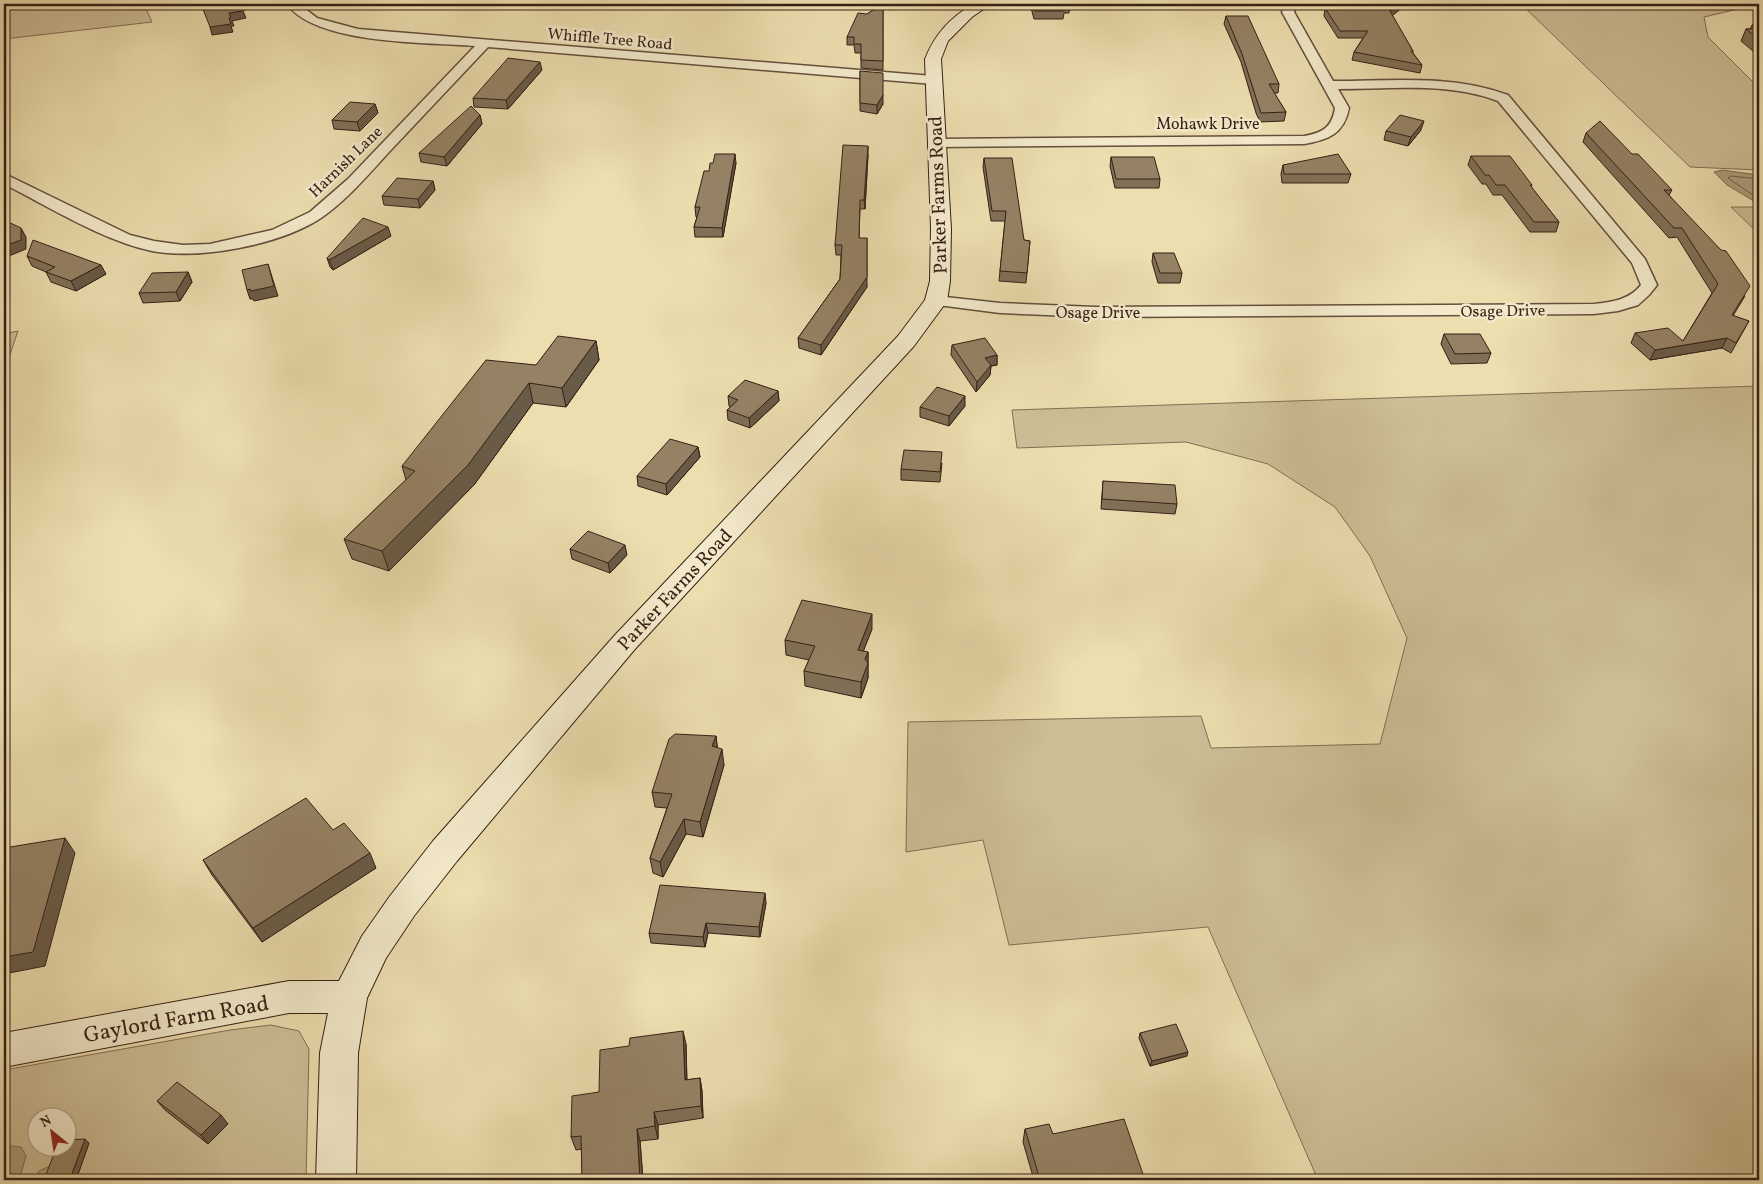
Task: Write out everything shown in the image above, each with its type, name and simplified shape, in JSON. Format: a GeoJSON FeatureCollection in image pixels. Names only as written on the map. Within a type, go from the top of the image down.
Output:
{"type":"FeatureCollection","features":[{"type":"Feature","properties":{"kind":"street","name":"Whiffle Tree Road"},"geometry":{"type":"LineString","coordinates":[[293,4],[307,16],[339,29],[367,34],[933,80]]}},
{"type":"Feature","properties":{"kind":"street","name":"Parker Farms Road"},"geometry":{"type":"LineString","coordinates":[[336,1180],[339,1053],[349,997],[374,947],[402,906],[445,851],[625,642],[900,348],[936,301],[941,264],[933,80],[934,59],[941,39],[967,14],[983,4]]}},
{"type":"Feature","properties":{"kind":"street","name":"Mohawk Drive"},"geometry":{"type":"LineString","coordinates":[[937,143],[1304,140],[1325,136],[1340,123],[1342,108],[1288,12],[1291,4]]}},
{"type":"Feature","properties":{"kind":"street","name":"Harnish Lane"},"geometry":{"type":"LineString","coordinates":[[4,179],[124,238],[153,246],[183,250],[210,248],[278,233],[315,215],[347,187],[484,44]]}},
{"type":"Feature","properties":{"kind":"street","name":"Osage Drive"},"geometry":{"type":"LineString","coordinates":[[936,301],[996,309],[1040,312],[1294,313],[1594,309],[1623,306],[1642,296],[1649,285],[1639,262],[1503,98],[1482,90],[1455,85],[1330,85]]}},
{"type":"Feature","properties":{"kind":"street","name":"Gaylord Farm Road"},"geometry":{"type":"LineString","coordinates":[[4,1050],[290,997],[349,997]]}},
{"type":"Feature","properties":{"kind":"shaded area"},"geometry":{"type":"Polygon","coordinates":[[[4,4],[144,4],[152,22],[4,39],[4,4]]]}},
{"type":"Feature","properties":{"kind":"shaded area"},"geometry":{"type":"Polygon","coordinates":[[[1521,4],[1759,4],[1704,17],[1708,37],[1759,88],[1759,170],[1690,167],[1521,4]]]}},
{"type":"Feature","properties":{"kind":"shaded area"},"geometry":{"type":"Polygon","coordinates":[[[1731,207],[1759,207],[1759,234],[1731,207]]]}},
{"type":"Feature","properties":{"kind":"shaded area"},"geometry":{"type":"Polygon","coordinates":[[[18,331],[4,372],[4,334],[18,331]]]}},
{"type":"Feature","properties":{"kind":"shaded area"},"geometry":{"type":"Polygon","coordinates":[[[1759,386],[1759,1180],[1318,1180],[1208,927],[1009,945],[983,840],[906,852],[908,722],[1201,716],[1211,748],[1380,744],[1407,638],[1370,556],[1335,507],[1268,464],[1186,442],[1017,448],[1012,410],[1759,386]]]}},
{"type":"Feature","properties":{"kind":"shaded area"},"geometry":{"type":"Polygon","coordinates":[[[271,1025],[299,1031],[309,1049],[306,1180],[4,1180],[4,1070],[230,1030],[271,1025]]]}},
{"type":"Feature","properties":{"kind":"water"},"geometry":{"type":"Polygon","coordinates":[[[1722,170],[1759,175],[1759,204],[1727,185],[1714,172],[1722,170]]]}},
{"type":"Feature","properties":{"kind":"water"},"geometry":{"type":"Polygon","coordinates":[[[4,1145],[21,1147],[26,1156],[20,1177],[35,1179],[39,1171],[52,1165],[49,1180],[4,1180],[4,1145]]]}},
{"type":"Feature","properties":{"kind":"building"},"geometry":{"type":"Polygon","coordinates":[[[201,4],[241,4],[243,11],[229,13],[231,24],[210,27],[201,4]]]}},
{"type":"Feature","properties":{"kind":"building"},"geometry":{"type":"Polygon","coordinates":[[[882,4],[883,61],[861,60],[861,44],[854,44],[854,37],[847,37],[858,13],[867,14],[882,4]]]}},
{"type":"Feature","properties":{"kind":"building"},"geometry":{"type":"Polygon","coordinates":[[[1032,4],[1070,5],[1062,5],[1064,11],[1035,11],[1032,4]]]}},
{"type":"Feature","properties":{"kind":"building"},"geometry":{"type":"Polygon","coordinates":[[[1329,4],[1400,4],[1390,11],[1413,51],[1411,51],[1422,65],[1354,52],[1368,31],[1340,31],[1325,8],[1329,4]]]}},
{"type":"Feature","properties":{"kind":"building"},"geometry":{"type":"Polygon","coordinates":[[[1226,16],[1248,16],[1279,84],[1269,84],[1286,112],[1261,113],[1242,54],[1226,16]]]}},
{"type":"Feature","properties":{"kind":"building"},"geometry":{"type":"Polygon","coordinates":[[[1759,24],[1759,39],[1746,29],[1758,29],[1752,25],[1759,24]]]}},
{"type":"Feature","properties":{"kind":"building"},"geometry":{"type":"Polygon","coordinates":[[[508,58],[540,62],[506,100],[473,98],[508,58]]]}},
{"type":"Feature","properties":{"kind":"building"},"geometry":{"type":"Polygon","coordinates":[[[860,71],[883,73],[883,95],[877,105],[860,103],[860,71]]]}},
{"type":"Feature","properties":{"kind":"building"},"geometry":{"type":"Polygon","coordinates":[[[350,102],[375,104],[357,122],[332,120],[350,102]]]}},
{"type":"Feature","properties":{"kind":"building"},"geometry":{"type":"Polygon","coordinates":[[[471,106],[480,115],[444,157],[419,153],[471,106]]]}},
{"type":"Feature","properties":{"kind":"building"},"geometry":{"type":"Polygon","coordinates":[[[1400,115],[1424,121],[1411,137],[1386,131],[1400,115]]]}},
{"type":"Feature","properties":{"kind":"building"},"geometry":{"type":"Polygon","coordinates":[[[1600,121],[1632,154],[1638,154],[1672,190],[1664,190],[1721,250],[1726,251],[1750,286],[1732,315],[1749,321],[1736,343],[1727,338],[1655,350],[1635,333],[1668,328],[1683,341],[1718,284],[1682,228],[1674,228],[1586,133],[1600,121]]]}},
{"type":"Feature","properties":{"kind":"building"},"geometry":{"type":"Polygon","coordinates":[[[843,145],[868,146],[864,200],[860,200],[859,238],[867,238],[867,277],[821,345],[798,338],[840,279],[842,245],[835,245],[843,145]]]}},
{"type":"Feature","properties":{"kind":"building"},"geometry":{"type":"Polygon","coordinates":[[[715,154],[735,154],[722,228],[694,227],[700,207],[695,207],[704,171],[709,171],[710,163],[713,163],[715,154]]]}},
{"type":"Feature","properties":{"kind":"building"},"geometry":{"type":"Polygon","coordinates":[[[1338,154],[1351,174],[1284,174],[1283,165],[1338,154]]]}},
{"type":"Feature","properties":{"kind":"building"},"geometry":{"type":"Polygon","coordinates":[[[1471,156],[1510,156],[1559,222],[1534,222],[1505,185],[1496,185],[1489,175],[1485,175],[1471,156]]]}},
{"type":"Feature","properties":{"kind":"building"},"geometry":{"type":"Polygon","coordinates":[[[1111,157],[1154,157],[1160,179],[1116,179],[1111,157]]]}},
{"type":"Feature","properties":{"kind":"building"},"geometry":{"type":"Polygon","coordinates":[[[984,158],[1012,158],[1024,240],[1030,241],[1027,273],[1000,271],[1006,211],[992,211],[984,158]]]}},
{"type":"Feature","properties":{"kind":"building"},"geometry":{"type":"Polygon","coordinates":[[[397,178],[433,181],[418,199],[382,196],[397,178]]]}},
{"type":"Feature","properties":{"kind":"building"},"geometry":{"type":"Polygon","coordinates":[[[363,218],[388,227],[329,260],[327,258],[363,218]]]}},
{"type":"Feature","properties":{"kind":"building"},"geometry":{"type":"Polygon","coordinates":[[[4,220],[21,228],[21,240],[4,246],[4,220]]]}},
{"type":"Feature","properties":{"kind":"building"},"geometry":{"type":"Polygon","coordinates":[[[33,240],[101,265],[71,281],[46,272],[55,267],[27,256],[33,240]]]}},
{"type":"Feature","properties":{"kind":"building"},"geometry":{"type":"Polygon","coordinates":[[[1153,253],[1174,253],[1182,273],[1160,273],[1153,253]]]}},
{"type":"Feature","properties":{"kind":"building"},"geometry":{"type":"Polygon","coordinates":[[[268,264],[274,286],[251,291],[250,289],[247,290],[242,270],[268,264]]]}},
{"type":"Feature","properties":{"kind":"building"},"geometry":{"type":"Polygon","coordinates":[[[188,272],[176,292],[139,293],[152,273],[188,272]]]}},
{"type":"Feature","properties":{"kind":"building"},"geometry":{"type":"Polygon","coordinates":[[[1444,334],[1480,334],[1491,353],[1455,354],[1444,334]]]}},
{"type":"Feature","properties":{"kind":"building"},"geometry":{"type":"Polygon","coordinates":[[[558,336],[596,341],[562,388],[529,383],[468,465],[382,551],[344,539],[415,471],[402,466],[486,360],[536,365],[558,336]]]}},
{"type":"Feature","properties":{"kind":"building"},"geometry":{"type":"Polygon","coordinates":[[[985,338],[997,355],[985,358],[991,365],[977,382],[952,345],[985,338]]]}},
{"type":"Feature","properties":{"kind":"building"},"geometry":{"type":"Polygon","coordinates":[[[745,380],[778,391],[749,418],[727,410],[738,400],[728,396],[745,380]]]}},
{"type":"Feature","properties":{"kind":"building"},"geometry":{"type":"Polygon","coordinates":[[[937,387],[965,396],[949,416],[920,407],[937,387]]]}},
{"type":"Feature","properties":{"kind":"building"},"geometry":{"type":"Polygon","coordinates":[[[670,439],[698,447],[666,484],[637,476],[670,439]]]}},
{"type":"Feature","properties":{"kind":"building"},"geometry":{"type":"Polygon","coordinates":[[[904,450],[942,452],[940,472],[901,469],[904,450]]]}},
{"type":"Feature","properties":{"kind":"building"},"geometry":{"type":"Polygon","coordinates":[[[1103,481],[1175,485],[1177,504],[1102,499],[1103,481]]]}},
{"type":"Feature","properties":{"kind":"building"},"geometry":{"type":"Polygon","coordinates":[[[588,531],[625,545],[608,563],[570,549],[588,531]]]}},
{"type":"Feature","properties":{"kind":"building"},"geometry":{"type":"Polygon","coordinates":[[[802,600],[872,614],[858,650],[868,652],[865,659],[868,663],[861,682],[804,671],[815,646],[785,640],[802,600]]]}},
{"type":"Feature","properties":{"kind":"building"},"geometry":{"type":"Polygon","coordinates":[[[675,734],[716,736],[712,746],[722,749],[700,822],[684,819],[660,862],[650,858],[672,794],[652,792],[669,739],[675,734]]]}},
{"type":"Feature","properties":{"kind":"building"},"geometry":{"type":"Polygon","coordinates":[[[306,798],[333,830],[344,823],[370,853],[253,928],[203,860],[306,798]]]}},
{"type":"Feature","properties":{"kind":"building"},"geometry":{"type":"Polygon","coordinates":[[[65,838],[33,952],[4,957],[4,848],[65,838]]]}},
{"type":"Feature","properties":{"kind":"building"},"geometry":{"type":"Polygon","coordinates":[[[660,885],[765,893],[759,927],[706,923],[703,937],[649,933],[660,885]]]}},
{"type":"Feature","properties":{"kind":"building"},"geometry":{"type":"Polygon","coordinates":[[[1176,1024],[1188,1052],[1152,1061],[1140,1033],[1176,1024]]]}},
{"type":"Feature","properties":{"kind":"building"},"geometry":{"type":"Polygon","coordinates":[[[683,1031],[685,1080],[700,1078],[701,1106],[654,1112],[655,1126],[637,1129],[640,1180],[582,1180],[581,1136],[571,1137],[572,1096],[599,1092],[600,1050],[629,1046],[630,1038],[683,1031]]]}},
{"type":"Feature","properties":{"kind":"building"},"geometry":{"type":"Polygon","coordinates":[[[177,1082],[221,1115],[201,1135],[157,1101],[177,1082]]]}},
{"type":"Feature","properties":{"kind":"building"},"geometry":{"type":"Polygon","coordinates":[[[1124,1119],[1145,1180],[1040,1180],[1025,1129],[1049,1124],[1053,1134],[1124,1119]]]}},
{"type":"Feature","properties":{"kind":"building"},"geometry":{"type":"Polygon","coordinates":[[[78,1139],[85,1139],[71,1176],[45,1177],[53,1156],[78,1156],[78,1139]]]}}]}
